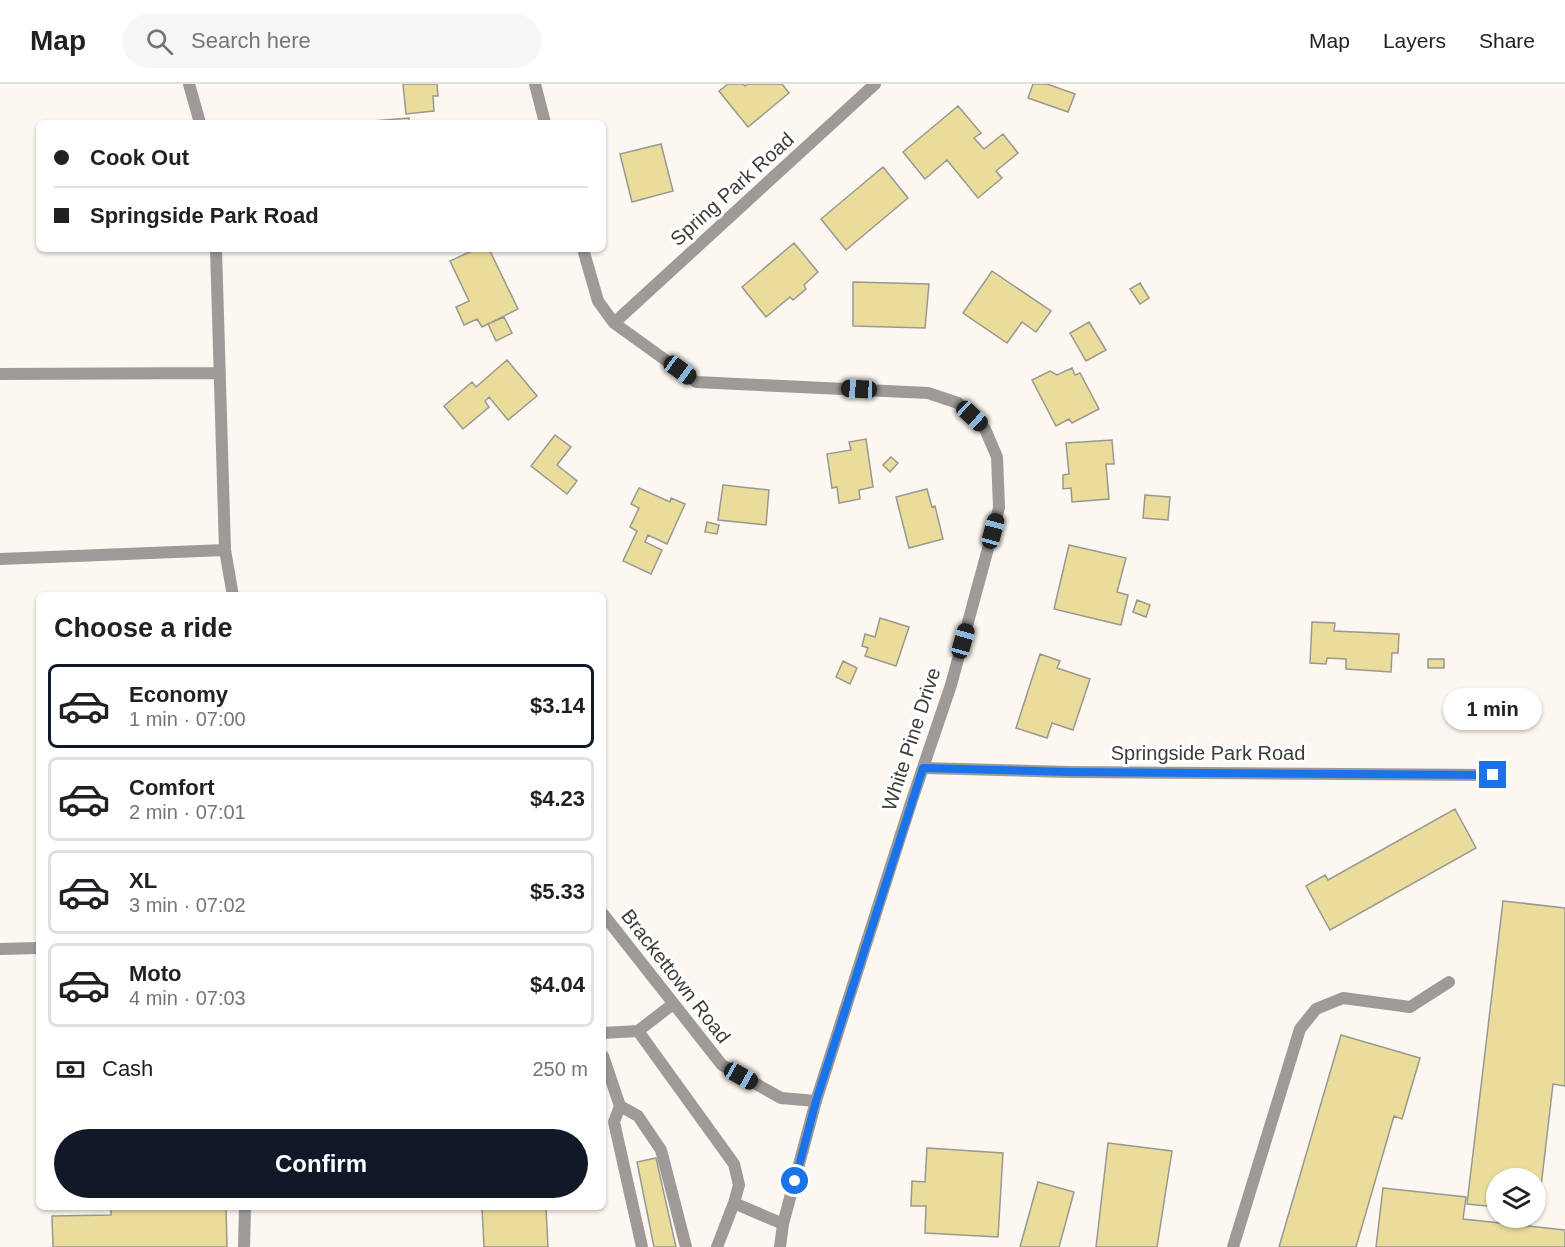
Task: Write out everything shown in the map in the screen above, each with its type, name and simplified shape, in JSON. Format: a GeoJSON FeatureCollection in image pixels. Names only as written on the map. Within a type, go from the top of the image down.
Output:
{"type":"FeatureCollection","features":[{"type":"Feature","properties":{"kind":"street"},"geometry":{"type":"LineString","coordinates":[[189,84],[199,120]]}},
{"type":"Feature","properties":{"kind":"street"},"geometry":{"type":"LineString","coordinates":[[535,84],[544,120]]}},
{"type":"Feature","properties":{"kind":"street","name":"Spring Park Road"},"geometry":{"type":"LineString","coordinates":[[614,323],[875,84]]}},
{"type":"Feature","properties":{"kind":"street"},"geometry":{"type":"LineString","coordinates":[[216,252],[225,550],[232,592]]}},
{"type":"Feature","properties":{"kind":"street","name":"White Pine Drive"},"geometry":{"type":"LineString","coordinates":[[584,252],[598,302],[614,323],[696,382],[928,393],[958,403],[985,429],[997,457],[999,508],[951,685],[816,1101],[783,1224],[780,1247]]}},
{"type":"Feature","properties":{"kind":"street"},"geometry":{"type":"LineString","coordinates":[[0,374],[219,373]]}},
{"type":"Feature","properties":{"kind":"street"},"geometry":{"type":"LineString","coordinates":[[0,559],[225,550]]}},
{"type":"Feature","properties":{"kind":"street","name":"Springside Park Road"},"geometry":{"type":"LineString","coordinates":[[923,768],[1069,772],[1493,775]]}},
{"type":"Feature","properties":{"kind":"street","name":"Brackettown Road"},"geometry":{"type":"LineString","coordinates":[[606,919],[722,1065],[781,1098],[816,1101]]}},
{"type":"Feature","properties":{"kind":"street"},"geometry":{"type":"LineString","coordinates":[[0,949],[36,948]]}},
{"type":"Feature","properties":{"kind":"street"},"geometry":{"type":"LineString","coordinates":[[1233,1247],[1300,1029],[1316,1009],[1343,999],[1410,1007],[1449,982]]}},
{"type":"Feature","properties":{"kind":"street"},"geometry":{"type":"LineString","coordinates":[[606,1033],[638,1031],[673,1004]]}},
{"type":"Feature","properties":{"kind":"street"},"geometry":{"type":"LineString","coordinates":[[638,1031],[734,1164],[739,1185],[717,1247]]}},
{"type":"Feature","properties":{"kind":"street"},"geometry":{"type":"LineString","coordinates":[[606,1065],[620,1106],[614,1122],[642,1247]]}},
{"type":"Feature","properties":{"kind":"street"},"geometry":{"type":"LineString","coordinates":[[620,1106],[638,1116],[661,1150],[687,1247]]}},
{"type":"Feature","properties":{"kind":"street"},"geometry":{"type":"LineString","coordinates":[[734,1203],[783,1224]]}},
{"type":"Feature","properties":{"kind":"street"},"geometry":{"type":"LineString","coordinates":[[244,1247],[245,1210]]}},
{"type":"Feature","properties":{"kind":"building"},"geometry":{"type":"Polygon","coordinates":[[[403,84],[437,84],[438,96],[433,96],[434,111],[406,114],[403,84]]]}},
{"type":"Feature","properties":{"kind":"building"},"geometry":{"type":"Polygon","coordinates":[[[728,84],[745,86],[748,84],[782,84],[789,93],[748,127],[719,91],[728,84]]]}},
{"type":"Feature","properties":{"kind":"building"},"geometry":{"type":"Polygon","coordinates":[[[1033,84],[1047,84],[1075,94],[1068,112],[1028,98],[1033,84]]]}},
{"type":"Feature","properties":{"kind":"building"},"geometry":{"type":"Polygon","coordinates":[[[958,106],[981,133],[974,138],[984,149],[1003,134],[1018,153],[996,171],[1002,178],[978,198],[947,160],[925,179],[903,152],[958,106]]]}},
{"type":"Feature","properties":{"kind":"building"},"geometry":{"type":"Polygon","coordinates":[[[409,118],[409,120],[385,120],[409,118]]]}},
{"type":"Feature","properties":{"kind":"building"},"geometry":{"type":"Polygon","coordinates":[[[661,144],[673,191],[632,202],[620,154],[661,144]]]}},
{"type":"Feature","properties":{"kind":"building"},"geometry":{"type":"Polygon","coordinates":[[[883,167],[908,198],[846,250],[821,219],[883,167]]]}},
{"type":"Feature","properties":{"kind":"building"},"geometry":{"type":"Polygon","coordinates":[[[794,243],[818,272],[804,285],[806,289],[793,300],[790,297],[766,317],[742,287],[794,243]]]}},
{"type":"Feature","properties":{"kind":"building"},"geometry":{"type":"Polygon","coordinates":[[[470,252],[490,252],[518,309],[482,327],[477,319],[464,325],[456,307],[469,301],[450,261],[470,252]]]}},
{"type":"Feature","properties":{"kind":"building"},"geometry":{"type":"Polygon","coordinates":[[[992,271],[1051,311],[1036,332],[1022,322],[1007,343],[963,313],[992,271]]]}},
{"type":"Feature","properties":{"kind":"building"},"geometry":{"type":"Polygon","coordinates":[[[853,282],[929,284],[925,328],[853,326],[853,282]]]}},
{"type":"Feature","properties":{"kind":"building"},"geometry":{"type":"Polygon","coordinates":[[[1140,283],[1149,298],[1140,304],[1130,289],[1140,283]]]}},
{"type":"Feature","properties":{"kind":"building"},"geometry":{"type":"Polygon","coordinates":[[[504,317],[512,333],[496,341],[488,324],[504,317]]]}},
{"type":"Feature","properties":{"kind":"building"},"geometry":{"type":"Polygon","coordinates":[[[1089,322],[1106,350],[1086,361],[1070,333],[1089,322]]]}},
{"type":"Feature","properties":{"kind":"building"},"geometry":{"type":"Polygon","coordinates":[[[507,360],[537,396],[508,420],[489,397],[485,401],[489,407],[463,429],[444,406],[472,382],[476,387],[507,360]]]}},
{"type":"Feature","properties":{"kind":"building"},"geometry":{"type":"Polygon","coordinates":[[[1072,368],[1075,375],[1080,373],[1099,409],[1072,423],[1069,419],[1056,426],[1032,380],[1050,371],[1057,375],[1072,368]]]}},
{"type":"Feature","properties":{"kind":"building"},"geometry":{"type":"Polygon","coordinates":[[[555,435],[571,447],[557,465],[577,481],[567,494],[531,466],[555,435]]]}},
{"type":"Feature","properties":{"kind":"building"},"geometry":{"type":"Polygon","coordinates":[[[866,439],[873,487],[859,490],[860,499],[839,503],[837,487],[832,488],[827,454],[851,450],[849,442],[866,439]]]}},
{"type":"Feature","properties":{"kind":"building"},"geometry":{"type":"Polygon","coordinates":[[[1112,440],[1114,464],[1106,464],[1109,499],[1072,502],[1071,488],[1063,489],[1063,475],[1069,474],[1066,443],[1112,440]]]}},
{"type":"Feature","properties":{"kind":"building"},"geometry":{"type":"Polygon","coordinates":[[[891,457],[898,463],[890,472],[883,465],[891,457]]]}},
{"type":"Feature","properties":{"kind":"building"},"geometry":{"type":"Polygon","coordinates":[[[723,485],[769,490],[766,525],[718,520],[723,485]]]}},
{"type":"Feature","properties":{"kind":"building"},"geometry":{"type":"Polygon","coordinates":[[[639,488],[670,502],[671,498],[685,504],[667,544],[648,535],[645,542],[662,550],[651,574],[623,561],[637,531],[630,527],[639,508],[631,504],[639,488]]]}},
{"type":"Feature","properties":{"kind":"building"},"geometry":{"type":"Polygon","coordinates":[[[927,489],[932,507],[935,506],[943,539],[909,548],[896,497],[927,489]]]}},
{"type":"Feature","properties":{"kind":"building"},"geometry":{"type":"Polygon","coordinates":[[[1145,495],[1170,497],[1168,520],[1143,518],[1145,495]]]}},
{"type":"Feature","properties":{"kind":"building"},"geometry":{"type":"Polygon","coordinates":[[[707,522],[719,525],[717,534],[705,532],[707,522]]]}},
{"type":"Feature","properties":{"kind":"building"},"geometry":{"type":"Polygon","coordinates":[[[1069,545],[1126,558],[1117,592],[1128,595],[1121,625],[1054,609],[1069,545]]]}},
{"type":"Feature","properties":{"kind":"building"},"geometry":{"type":"Polygon","coordinates":[[[1137,600],[1150,605],[1146,617],[1133,612],[1137,600]]]}},
{"type":"Feature","properties":{"kind":"building"},"geometry":{"type":"Polygon","coordinates":[[[880,618],[909,627],[896,666],[865,656],[868,648],[862,646],[865,634],[875,637],[880,618]]]}},
{"type":"Feature","properties":{"kind":"building"},"geometry":{"type":"Polygon","coordinates":[[[1312,622],[1335,623],[1334,631],[1399,634],[1398,653],[1392,653],[1391,672],[1346,669],[1346,659],[1327,658],[1326,664],[1310,663],[1312,622]]]}},
{"type":"Feature","properties":{"kind":"building"},"geometry":{"type":"Polygon","coordinates":[[[1040,654],[1060,661],[1057,668],[1090,679],[1073,730],[1052,723],[1047,738],[1016,728],[1040,654]]]}},
{"type":"Feature","properties":{"kind":"building"},"geometry":{"type":"Polygon","coordinates":[[[1428,659],[1444,659],[1444,668],[1428,668],[1428,659]]]}},
{"type":"Feature","properties":{"kind":"building"},"geometry":{"type":"Polygon","coordinates":[[[843,661],[857,668],[850,684],[836,677],[843,661]]]}},
{"type":"Feature","properties":{"kind":"building"},"geometry":{"type":"Polygon","coordinates":[[[1455,809],[1476,848],[1330,930],[1306,886],[1325,875],[1328,880],[1455,809]]]}},
{"type":"Feature","properties":{"kind":"building"},"geometry":{"type":"Polygon","coordinates":[[[1503,901],[1565,908],[1565,1086],[1553,1084],[1543,1168],[1486,1168],[1486,1206],[1467,1204],[1503,901]]]}},
{"type":"Feature","properties":{"kind":"building"},"geometry":{"type":"Polygon","coordinates":[[[1341,1035],[1420,1058],[1402,1119],[1394,1116],[1356,1247],[1279,1247],[1341,1035]]]}},
{"type":"Feature","properties":{"kind":"building"},"geometry":{"type":"Polygon","coordinates":[[[1108,1143],[1172,1151],[1157,1247],[1096,1247],[1108,1143]]]}},
{"type":"Feature","properties":{"kind":"building"},"geometry":{"type":"Polygon","coordinates":[[[927,1148],[1003,1153],[998,1237],[925,1233],[926,1206],[911,1206],[912,1181],[925,1182],[927,1148]]]}},
{"type":"Feature","properties":{"kind":"building"},"geometry":{"type":"Polygon","coordinates":[[[656,1158],[676,1247],[654,1247],[637,1162],[656,1158]]]}},
{"type":"Feature","properties":{"kind":"building"},"geometry":{"type":"Polygon","coordinates":[[[1038,1182],[1074,1192],[1059,1247],[1020,1247],[1038,1182]]]}},
{"type":"Feature","properties":{"kind":"building"},"geometry":{"type":"Polygon","coordinates":[[[1383,1188],[1466,1197],[1463,1219],[1486,1221],[1486,1228],[1565,1230],[1565,1247],[1376,1247],[1383,1188]]]}},
{"type":"Feature","properties":{"kind":"building"},"geometry":{"type":"Polygon","coordinates":[[[111,1210],[226,1210],[227,1247],[53,1247],[52,1216],[111,1215],[111,1210]]]}},
{"type":"Feature","properties":{"kind":"building"},"geometry":{"type":"Polygon","coordinates":[[[482,1210],[546,1210],[548,1247],[484,1247],[482,1210]]]}},
{"type":"Feature","properties":{"kind":"route"},"geometry":{"type":"LineString","coordinates":[[795,1181],[816,1101],[923,768],[1069,772],[1493,775]]}}]}
